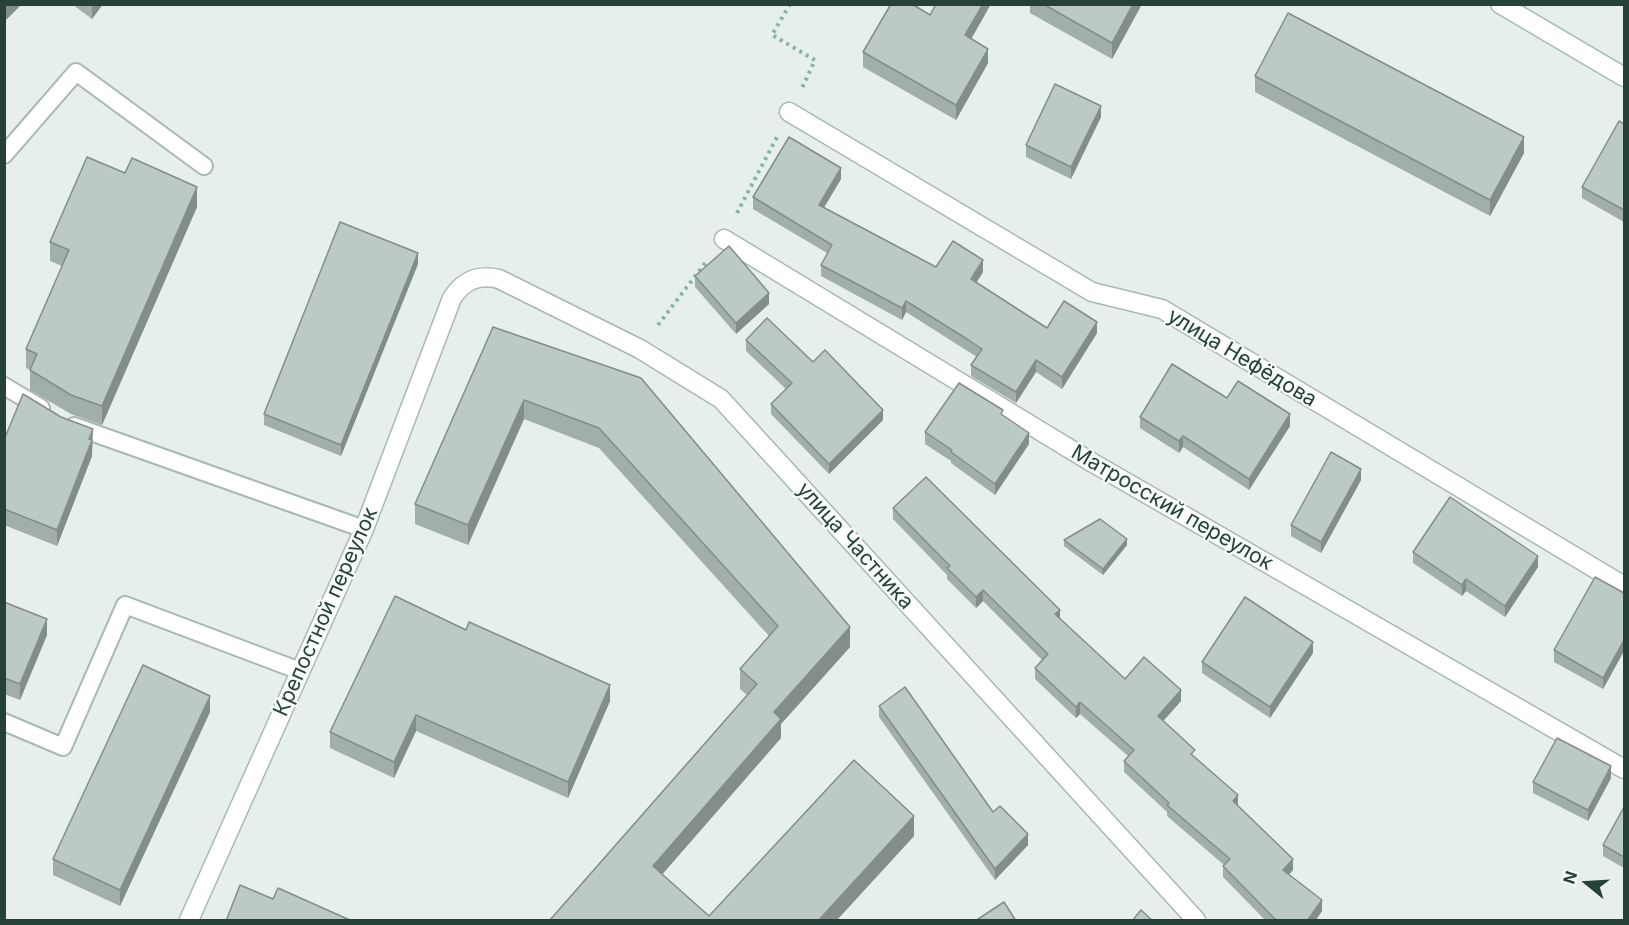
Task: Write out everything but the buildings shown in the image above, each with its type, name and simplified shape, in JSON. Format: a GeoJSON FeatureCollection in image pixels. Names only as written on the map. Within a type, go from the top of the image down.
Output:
{"type":"FeatureCollection","features":[{"type":"Feature","properties":{"kind":"street"},"geometry":{"type":"LineString","coordinates":[[1500,4],[1624,77]]}},
{"type":"Feature","properties":{"kind":"street","name":"улица Нефёдова"},"geometry":{"type":"LineString","coordinates":[[789,112],[1092,292],[1162,309],[1624,586]]}},
{"type":"Feature","properties":{"kind":"street","name":"Матросский переулок"},"geometry":{"type":"LineString","coordinates":[[724,239],[1094,463],[1624,769]]}},
{"type":"Feature","properties":{"kind":"street","name":"улица Частника"},"geometry":{"type":"LineString","coordinates":[[452,298],[467,282],[477,277],[488,276],[499,279],[640,348],[721,399],[1196,921]]}},
{"type":"Feature","properties":{"kind":"street","name":"Крепостной переулок"},"geometry":{"type":"LineString","coordinates":[[189,921],[364,529],[452,298]]}},
{"type":"Feature","properties":{"kind":"lane"},"geometry":{"type":"LineString","coordinates":[[4,155],[76,72],[204,166]]}},
{"type":"Feature","properties":{"kind":"lane"},"geometry":{"type":"LineString","coordinates":[[4,387],[66,424],[364,529]]}},
{"type":"Feature","properties":{"kind":"lane"},"geometry":{"type":"LineString","coordinates":[[4,722],[63,747],[125,605],[300,671]]}},
{"type":"Feature","properties":{"kind":"path"},"geometry":{"type":"LineString","coordinates":[[789,112],[815,60],[772,34],[790,4]]}}]}
